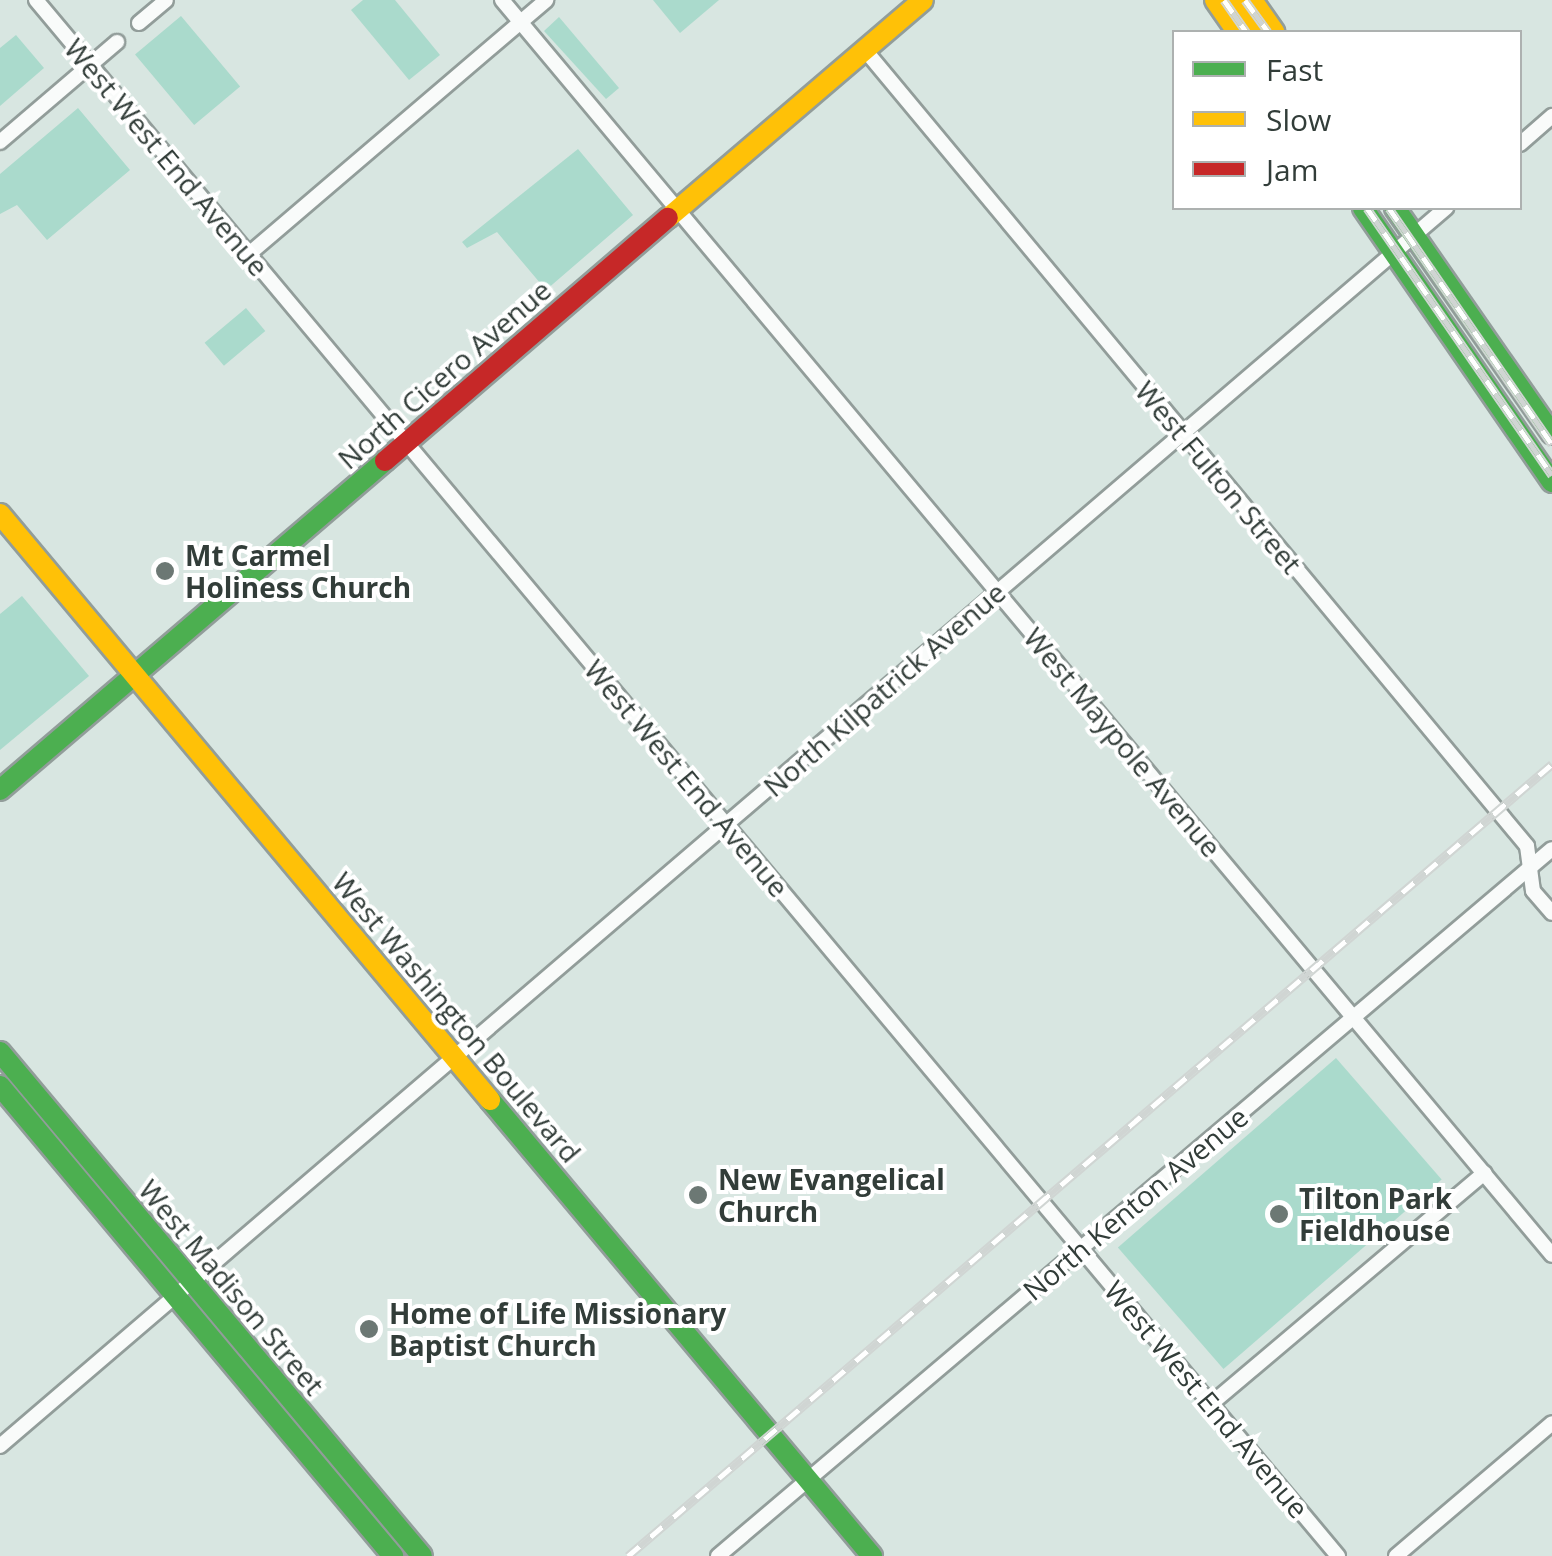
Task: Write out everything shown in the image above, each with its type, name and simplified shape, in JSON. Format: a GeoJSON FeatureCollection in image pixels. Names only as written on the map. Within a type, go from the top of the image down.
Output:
{"type":"FeatureCollection","features":[{"type":"Feature","properties":{"kind":"main road","name":"North Cicero Avenue"},"geometry":{"type":"LineString","coordinates":[[0,790],[923,0]]}},
{"type":"Feature","properties":{"kind":"main road"},"geometry":{"type":"LineString","coordinates":[[1215,0],[1237,30]]}},
{"type":"Feature","properties":{"kind":"main road"},"geometry":{"type":"LineString","coordinates":[[1235,0],[1256,30]]}},
{"type":"Feature","properties":{"kind":"main road"},"geometry":{"type":"LineString","coordinates":[[1252,0],[1273,30]]}},
{"type":"Feature","properties":{"kind":"main road"},"geometry":{"type":"LineString","coordinates":[[1365,210],[1404,244],[1552,434]]}},
{"type":"Feature","properties":{"kind":"main road"},"geometry":{"type":"LineString","coordinates":[[1379,210],[1552,459]]}},
{"type":"Feature","properties":{"kind":"main road"},"geometry":{"type":"LineString","coordinates":[[1396,210],[1404,244],[1552,482]]}},
{"type":"Feature","properties":{"kind":"main road","name":"West Washington Boulevard"},"geometry":{"type":"LineString","coordinates":[[0,514],[872,1556]]}},
{"type":"Feature","properties":{"kind":"main road","name":"West Madison Street"},"geometry":{"type":"LineString","coordinates":[[0,1052],[394,1556]]}},
{"type":"Feature","properties":{"kind":"main road","name":"West Madison Street"},"geometry":{"type":"LineString","coordinates":[[0,1086],[422,1556]]}},
{"type":"Feature","properties":{"kind":"street","name":"West West End Avenue"},"geometry":{"type":"LineString","coordinates":[[36,0],[1338,1556]]}},
{"type":"Feature","properties":{"kind":"street"},"geometry":{"type":"LineString","coordinates":[[139,23],[166,0]]}},
{"type":"Feature","properties":{"kind":"street","name":"West Maypole Avenue"},"geometry":{"type":"LineString","coordinates":[[502,0],[1552,1255]]}},
{"type":"Feature","properties":{"kind":"street"},"geometry":{"type":"LineString","coordinates":[[248,254],[546,0]]}},
{"type":"Feature","properties":{"kind":"street"},"geometry":{"type":"LineString","coordinates":[[0,142],[117,42]]}},
{"type":"Feature","properties":{"kind":"street","name":"West Fulton Street"},"geometry":{"type":"LineString","coordinates":[[865,50],[1527,846],[1533,891],[1552,914]]}},
{"type":"Feature","properties":{"kind":"street"},"geometry":{"type":"LineString","coordinates":[[1522,142],[1552,116]]}},
{"type":"Feature","properties":{"kind":"street","name":"North Kilpatrick Avenue"},"geometry":{"type":"LineString","coordinates":[[0,1446],[1444,210]]}},
{"type":"Feature","properties":{"kind":"street","name":"North Kenton Avenue"},"geometry":{"type":"LineString","coordinates":[[718,1556],[1552,849]]}},
{"type":"Feature","properties":{"kind":"street"},"geometry":{"type":"LineString","coordinates":[[1211,1404],[1484,1173]]}},
{"type":"Feature","properties":{"kind":"street"},"geometry":{"type":"LineString","coordinates":[[1396,1556],[1552,1424]]}},
{"type":"Feature","properties":{"kind":"green space"},"geometry":{"type":"Polygon","coordinates":[[[363,0],[395,0],[440,55],[409,80],[351,10],[363,0]]]}},
{"type":"Feature","properties":{"kind":"green space"},"geometry":{"type":"Polygon","coordinates":[[[653,0],[719,0],[680,33],[653,0]]]}},
{"type":"Feature","properties":{"kind":"green space"},"geometry":{"type":"Polygon","coordinates":[[[181,16],[240,86],[194,125],[135,55],[181,16]]]}},
{"type":"Feature","properties":{"kind":"green space"},"geometry":{"type":"Polygon","coordinates":[[[559,17],[619,88],[606,99],[544,31],[559,17]]]}},
{"type":"Feature","properties":{"kind":"green space"},"geometry":{"type":"Polygon","coordinates":[[[16,35],[44,68],[0,106],[0,48],[16,35]]]}},
{"type":"Feature","properties":{"kind":"green space"},"geometry":{"type":"Polygon","coordinates":[[[78,108],[130,170],[47,240],[17,205],[0,214],[0,174],[78,108]]]}},
{"type":"Feature","properties":{"kind":"green space"},"geometry":{"type":"Polygon","coordinates":[[[578,149],[633,215],[546,290],[497,232],[467,248],[462,242],[578,149]]]}},
{"type":"Feature","properties":{"kind":"green space"},"geometry":{"type":"Polygon","coordinates":[[[246,308],[265,331],[224,366],[205,343],[246,308]]]}},
{"type":"Feature","properties":{"kind":"green space"},"geometry":{"type":"Polygon","coordinates":[[[22,596],[89,676],[0,750],[0,614],[22,596]]]}},
{"type":"Feature","properties":{"kind":"green space","name":"Tilton Park Fieldhouse"},"geometry":{"type":"Polygon","coordinates":[[[1336,1058],[1442,1180],[1224,1369],[1118,1248],[1336,1058]]]}},
{"type":"Feature","properties":{"kind":"railway"},"geometry":{"type":"LineString","coordinates":[[1224,0],[1245,30]]}},
{"type":"Feature","properties":{"kind":"railway"},"geometry":{"type":"LineString","coordinates":[[1245,0],[1267,30]]}},
{"type":"Feature","properties":{"kind":"railway"},"geometry":{"type":"LineString","coordinates":[[1368,210],[1552,475]]}},
{"type":"Feature","properties":{"kind":"railway"},"geometry":{"type":"LineString","coordinates":[[1390,210],[1552,444]]}},
{"type":"Feature","properties":{"kind":"railway"},"geometry":{"type":"LineString","coordinates":[[628,1556],[1552,764]]}},
{"type":"Feature","properties":{"kind":"traffic: fast"},"geometry":{"type":"LineString","coordinates":[[1364,210],[1552,482]]}},
{"type":"Feature","properties":{"kind":"traffic: fast"},"geometry":{"type":"LineString","coordinates":[[1396,210],[1552,434]]}},
{"type":"Feature","properties":{"kind":"traffic: fast"},"geometry":{"type":"LineString","coordinates":[[0,790],[385,461]]}},
{"type":"Feature","properties":{"kind":"traffic: fast"},"geometry":{"type":"LineString","coordinates":[[0,1052],[422,1556]]}},
{"type":"Feature","properties":{"kind":"traffic: fast"},"geometry":{"type":"LineString","coordinates":[[0,1086],[393,1556]]}},
{"type":"Feature","properties":{"kind":"traffic: fast"},"geometry":{"type":"LineString","coordinates":[[490,1100],[872,1556]]}},
{"type":"Feature","properties":{"kind":"traffic: slow"},"geometry":{"type":"LineString","coordinates":[[668,218],[923,0]]}},
{"type":"Feature","properties":{"kind":"traffic: slow"},"geometry":{"type":"LineString","coordinates":[[1215,0],[1236,30]]}},
{"type":"Feature","properties":{"kind":"traffic: slow"},"geometry":{"type":"LineString","coordinates":[[1235,0],[1256,30]]}},
{"type":"Feature","properties":{"kind":"traffic: slow"},"geometry":{"type":"LineString","coordinates":[[1252,0],[1273,30]]}},
{"type":"Feature","properties":{"kind":"traffic: slow"},"geometry":{"type":"LineString","coordinates":[[0,514],[490,1100]]}},
{"type":"Feature","properties":{"kind":"traffic: jam"},"geometry":{"type":"LineString","coordinates":[[385,461],[668,218]]}},
{"type":"Feature","properties":{"kind":"place","name":"Mt Carmel Holiness Church"},"geometry":{"type":"Point","coordinates":[165,571]}},
{"type":"Feature","properties":{"kind":"place","name":"New Evangelical Church"},"geometry":{"type":"Point","coordinates":[698,1195]}},
{"type":"Feature","properties":{"kind":"place","name":"Tilton Park Fieldhouse"},"geometry":{"type":"Point","coordinates":[1279,1214]}},
{"type":"Feature","properties":{"kind":"place","name":"Home of Life Missionary Baptist Church"},"geometry":{"type":"Point","coordinates":[369,1329]}}]}
